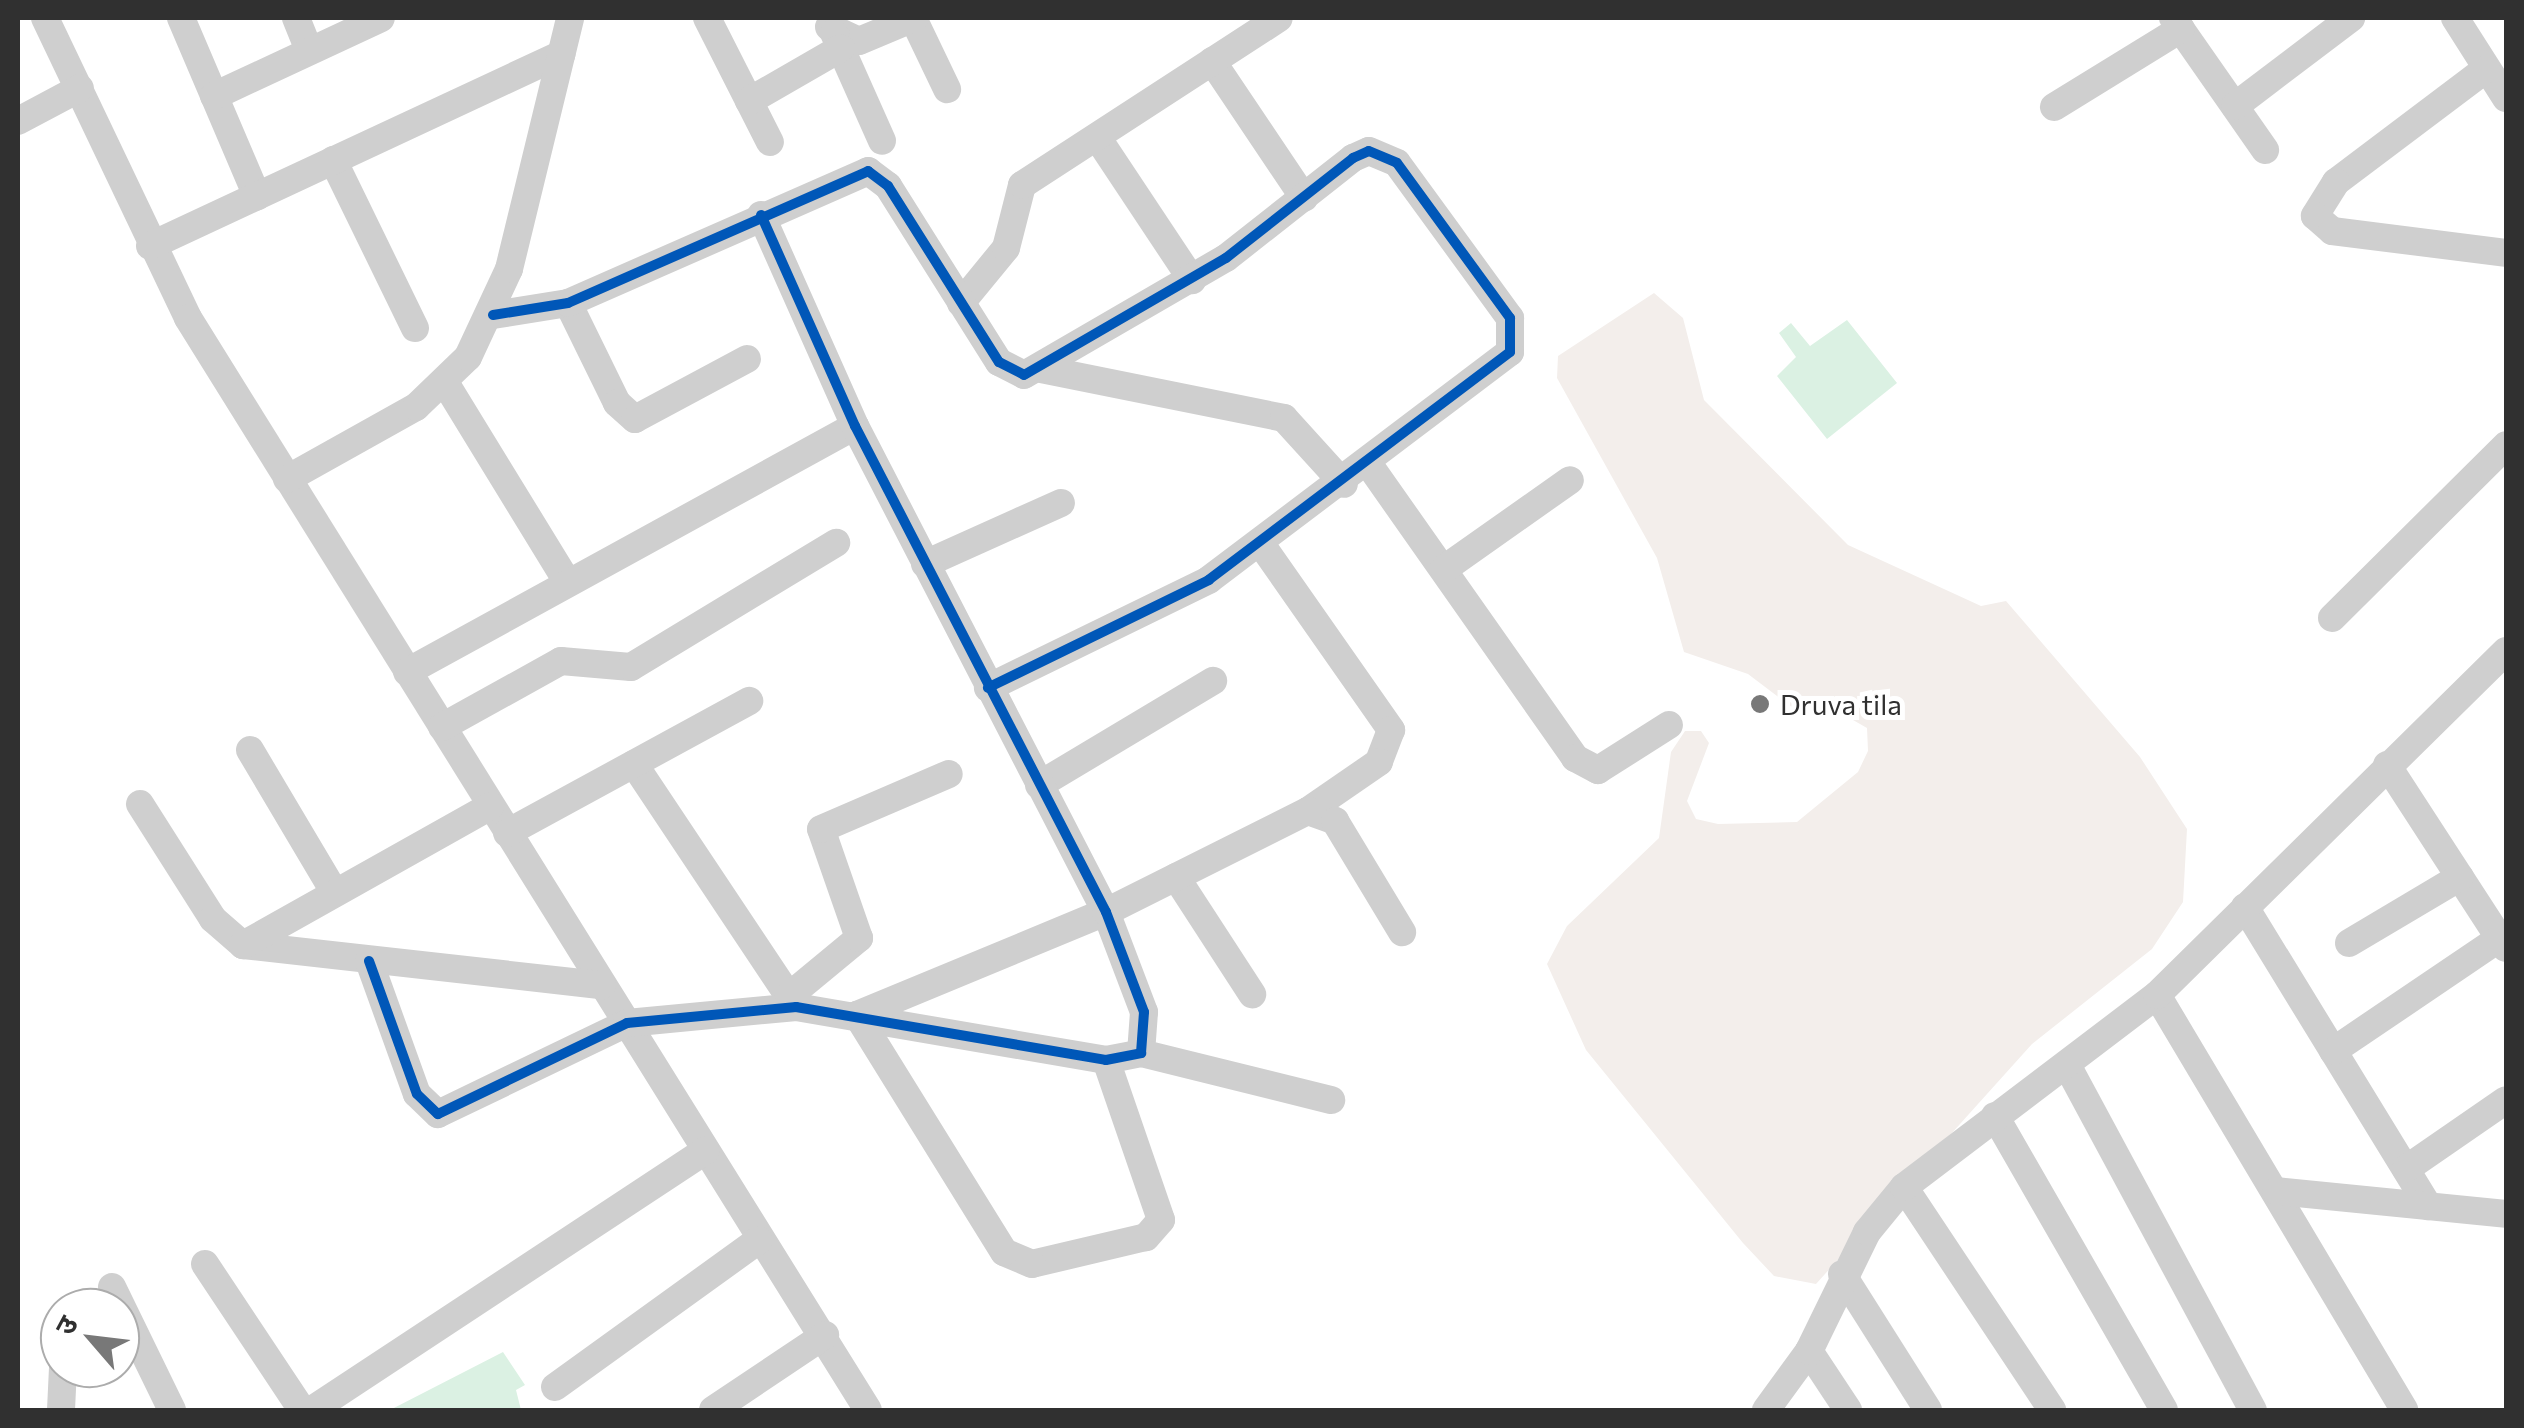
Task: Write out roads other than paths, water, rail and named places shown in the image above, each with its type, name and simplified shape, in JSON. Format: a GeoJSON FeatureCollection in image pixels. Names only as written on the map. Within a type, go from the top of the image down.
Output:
{"type":"FeatureCollection","features":[{"type":"Feature","properties":{"kind":"street"},"geometry":{"type":"LineString","coordinates":[[45,18],[150,246],[287,478],[868,1410]]}},
{"type":"Feature","properties":{"kind":"street"},"geometry":{"type":"LineString","coordinates":[[181,18],[257,196]]}},
{"type":"Feature","properties":{"kind":"street"},"geometry":{"type":"LineString","coordinates":[[296,18],[309,51]]}},
{"type":"Feature","properties":{"kind":"street"},"geometry":{"type":"LineString","coordinates":[[214,96],[381,18]]}},
{"type":"Feature","properties":{"kind":"street"},"geometry":{"type":"LineString","coordinates":[[287,478],[446,384],[493,315],[570,18]]}},
{"type":"Feature","properties":{"kind":"street"},"geometry":{"type":"LineString","coordinates":[[707,18],[770,142]]}},
{"type":"Feature","properties":{"kind":"street"},"geometry":{"type":"LineString","coordinates":[[833,33],[858,41],[913,18],[948,89]]}},
{"type":"Feature","properties":{"kind":"street"},"geometry":{"type":"LineString","coordinates":[[961,302],[1006,248],[1022,186],[1279,18]]}},
{"type":"Feature","properties":{"kind":"street"},"geometry":{"type":"LineString","coordinates":[[2234,106],[2350,18]]}},
{"type":"Feature","properties":{"kind":"street"},"geometry":{"type":"LineString","coordinates":[[2455,18],[2506,98]]}},
{"type":"Feature","properties":{"kind":"street"},"geometry":{"type":"LineString","coordinates":[[2054,107],[2177,23],[2265,150]]}},
{"type":"Feature","properties":{"kind":"street"},"geometry":{"type":"LineString","coordinates":[[749,101],[833,33]]}},
{"type":"Feature","properties":{"kind":"street"},"geometry":{"type":"LineString","coordinates":[[833,33],[882,141]]}},
{"type":"Feature","properties":{"kind":"street"},"geometry":{"type":"LineString","coordinates":[[150,246],[561,54]]}},
{"type":"Feature","properties":{"kind":"street"},"geometry":{"type":"LineString","coordinates":[[1212,61],[1304,198]]}},
{"type":"Feature","properties":{"kind":"street"},"geometry":{"type":"LineString","coordinates":[[2486,69],[2336,182],[2315,216],[2332,231],[2506,253]]}},
{"type":"Feature","properties":{"kind":"street"},"geometry":{"type":"LineString","coordinates":[[18,120],[80,88]]}},
{"type":"Feature","properties":{"kind":"street"},"geometry":{"type":"LineString","coordinates":[[1097,136],[1192,280]]}},
{"type":"Feature","properties":{"kind":"street"},"geometry":{"type":"LineString","coordinates":[[988,688],[1209,580],[1370,466],[1500,363],[1516,336],[1397,163],[1369,151],[1192,280],[1040,369]]}},
{"type":"Feature","properties":{"kind":"street"},"geometry":{"type":"LineString","coordinates":[[333,160],[415,328]]}},
{"type":"Feature","properties":{"kind":"street"},"geometry":{"type":"LineString","coordinates":[[493,315],[568,303],[855,175],[879,175],[1011,373],[1040,369],[1284,418],[1344,484]]}},
{"type":"Feature","properties":{"kind":"street"},"geometry":{"type":"LineString","coordinates":[[761,215],[855,426],[1106,912],[1144,1012],[1140,1053]]}},
{"type":"Feature","properties":{"kind":"street"},"geometry":{"type":"LineString","coordinates":[[568,303],[617,404],[635,419],[748,358]]}},
{"type":"Feature","properties":{"kind":"street"},"geometry":{"type":"LineString","coordinates":[[446,384],[566,580]]}},
{"type":"Feature","properties":{"kind":"street"},"geometry":{"type":"LineString","coordinates":[[407,672],[566,580],[855,426]]}},
{"type":"Feature","properties":{"kind":"street"},"geometry":{"type":"LineString","coordinates":[[2332,618],[2506,445]]}},
{"type":"Feature","properties":{"kind":"street"},"geometry":{"type":"LineString","coordinates":[[1370,466],[1586,767],[1610,765],[1669,725]]}},
{"type":"Feature","properties":{"kind":"street"},"geometry":{"type":"LineString","coordinates":[[1444,569],[1570,480]]}},
{"type":"Feature","properties":{"kind":"street"},"geometry":{"type":"LineString","coordinates":[[925,564],[1061,503]]}},
{"type":"Feature","properties":{"kind":"street"},"geometry":{"type":"LineString","coordinates":[[442,727],[561,661],[631,667],[836,543]]}},
{"type":"Feature","properties":{"kind":"street"},"geometry":{"type":"LineString","coordinates":[[857,1015],[1106,912],[1308,811],[1379,762],[1391,730],[1261,544]]}},
{"type":"Feature","properties":{"kind":"street"},"geometry":{"type":"LineString","coordinates":[[1766,1410],[1809,1351],[1842,1274],[1904,1187],[2157,995],[2506,650]]}},
{"type":"Feature","properties":{"kind":"street"},"geometry":{"type":"LineString","coordinates":[[1039,786],[1213,681]]}},
{"type":"Feature","properties":{"kind":"street"},"geometry":{"type":"LineString","coordinates":[[507,833],[749,701]]}},
{"type":"Feature","properties":{"kind":"street"},"geometry":{"type":"LineString","coordinates":[[250,750],[336,893]]}},
{"type":"Feature","properties":{"kind":"street"},"geometry":{"type":"LineString","coordinates":[[634,764],[792,1002]]}},
{"type":"Feature","properties":{"kind":"street"},"geometry":{"type":"LineString","coordinates":[[2333,1051],[2503,943],[2387,765]]}},
{"type":"Feature","properties":{"kind":"street"},"geometry":{"type":"LineString","coordinates":[[792,1002],[860,938],[821,829],[949,774]]}},
{"type":"Feature","properties":{"kind":"street"},"geometry":{"type":"LineString","coordinates":[[140,804],[212,919],[243,945],[602,985]]}},
{"type":"Feature","properties":{"kind":"street"},"geometry":{"type":"LineString","coordinates":[[243,945],[491,806]]}},
{"type":"Feature","properties":{"kind":"street"},"geometry":{"type":"LineString","coordinates":[[1308,811],[1335,821],[1402,932]]}},
{"type":"Feature","properties":{"kind":"street"},"geometry":{"type":"LineString","coordinates":[[1176,877],[1252,994]]}},
{"type":"Feature","properties":{"kind":"street"},"geometry":{"type":"LineString","coordinates":[[2349,943],[2460,877]]}},
{"type":"Feature","properties":{"kind":"street"},"geometry":{"type":"LineString","coordinates":[[2244,907],[2428,1206]]}},
{"type":"Feature","properties":{"kind":"street"},"geometry":{"type":"LineString","coordinates":[[369,962],[418,1094],[438,1114],[626,1024],[792,1002],[1106,1060],[1140,1053],[1331,1100]]}},
{"type":"Feature","properties":{"kind":"street"},"geometry":{"type":"LineString","coordinates":[[2157,995],[2404,1410]]}},
{"type":"Feature","properties":{"kind":"street"},"geometry":{"type":"LineString","coordinates":[[857,1015],[1004,1252],[1032,1264],[1146,1236],[1161,1220],[1106,1060]]}},
{"type":"Feature","properties":{"kind":"street"},"geometry":{"type":"LineString","coordinates":[[2067,1064],[2254,1410]]}},
{"type":"Feature","properties":{"kind":"street"},"geometry":{"type":"LineString","coordinates":[[2406,1169],[2506,1100]]}},
{"type":"Feature","properties":{"kind":"street"},"geometry":{"type":"LineString","coordinates":[[1995,1116],[2164,1410]]}},
{"type":"Feature","properties":{"kind":"street"},"geometry":{"type":"LineString","coordinates":[[312,1410],[704,1150]]}},
{"type":"Feature","properties":{"kind":"street"},"geometry":{"type":"LineString","coordinates":[[1904,1187],[2052,1410]]}},
{"type":"Feature","properties":{"kind":"street"},"geometry":{"type":"LineString","coordinates":[[2276,1191],[2506,1214]]}},
{"type":"Feature","properties":{"kind":"street"},"geometry":{"type":"LineString","coordinates":[[554,1388],[759,1240]]}},
{"type":"Feature","properties":{"kind":"street"},"geometry":{"type":"LineString","coordinates":[[205,1264],[302,1410]]}},
{"type":"Feature","properties":{"kind":"street"},"geometry":{"type":"LineString","coordinates":[[1842,1274],[1928,1410]]}},
{"type":"Feature","properties":{"kind":"street"},"geometry":{"type":"LineString","coordinates":[[713,1410],[825,1336]]}},
{"type":"Feature","properties":{"kind":"street"},"geometry":{"type":"LineString","coordinates":[[1809,1351],[1848,1410]]}},
{"type":"Feature","properties":{"kind":"street"},"geometry":{"type":"LineString","coordinates":[[140,1353],[172,1410]]}},
{"type":"Feature","properties":{"kind":"place","name":"Druva tila"},"geometry":{"type":"Point","coordinates":[1760,704]}}]}
